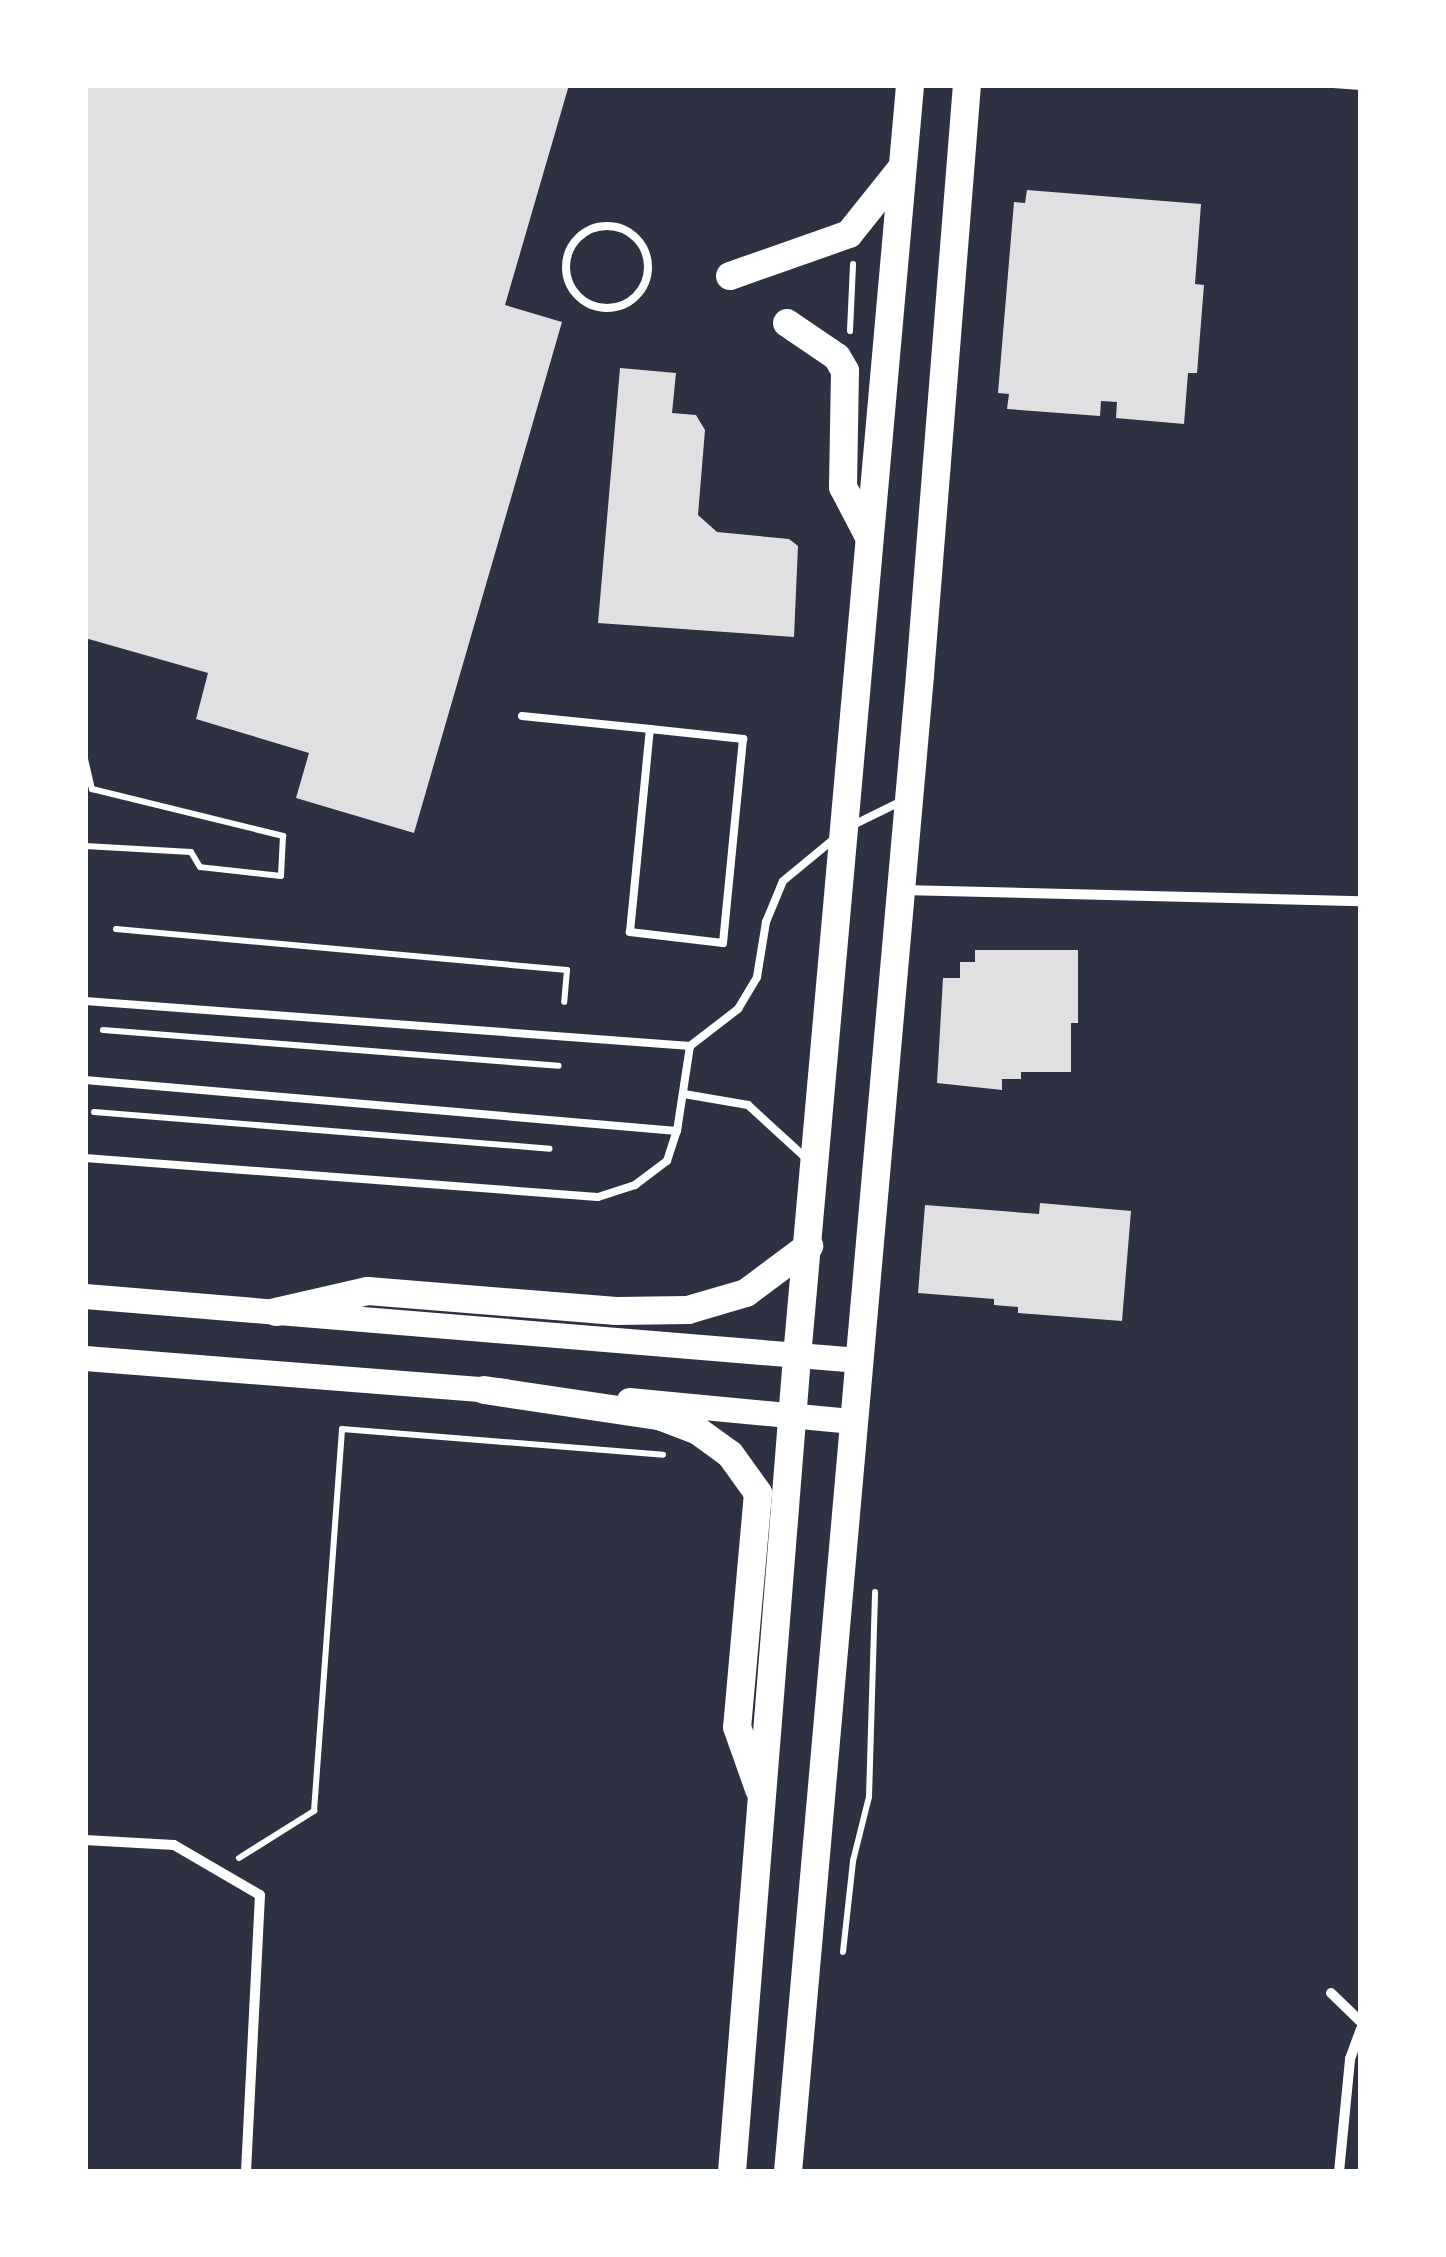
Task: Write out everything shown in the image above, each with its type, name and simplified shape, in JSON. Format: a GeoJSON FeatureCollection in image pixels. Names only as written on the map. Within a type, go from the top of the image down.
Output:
{"type":"FeatureCollection","features":[{"type":"Feature","properties":{"kind":"highway"},"geometry":{"type":"LineString","coordinates":[[732,2172],[792,1414],[817,1170],[910,85]]}},
{"type":"Feature","properties":{"kind":"highway"},"geometry":{"type":"LineString","coordinates":[[788,2172],[909,797],[966,85]]}},
{"type":"Feature","properties":{"kind":"highway"},"geometry":{"type":"LineString","coordinates":[[730,276],[848,234],[902,168]]}},
{"type":"Feature","properties":{"kind":"highway"},"geometry":{"type":"LineString","coordinates":[[787,322],[837,357],[846,371],[843,487],[869,537]]}},
{"type":"Feature","properties":{"kind":"highway"},"geometry":{"type":"LineString","coordinates":[[276,1312],[368,1291],[616,1312],[688,1310],[746,1293],[809,1246]]}},
{"type":"Feature","properties":{"kind":"highway"},"geometry":{"type":"LineString","coordinates":[[484,1390],[659,1416],[698,1431],[730,1454],[758,1493],[737,1727],[762,1800]]}},
{"type":"Feature","properties":{"kind":"main road"},"geometry":{"type":"LineString","coordinates":[[85,1296],[858,1360]]}},
{"type":"Feature","properties":{"kind":"main road"},"geometry":{"type":"LineString","coordinates":[[85,1358],[853,1421]]}},
{"type":"Feature","properties":{"kind":"street"},"geometry":{"type":"LineString","coordinates":[[900,890],[1361,901]]}},
{"type":"Feature","properties":{"kind":"street"},"geometry":{"type":"LineString","coordinates":[[85,1840],[174,1845],[222,1869],[260,1895],[246,2172]]}},
{"type":"Feature","properties":{"kind":"street"},"geometry":{"type":"LineString","coordinates":[[1331,1993],[1361,2026],[1350,2060],[1339,2172]]}},
{"type":"Feature","properties":{"kind":"lane"},"geometry":{"type":"LineString","coordinates":[[610,226],[632,234],[641,242],[649,268],[638,294],[614,308],[586,302],[569,282],[566,269],[574,242],[596,227],[610,226]]}},
{"type":"Feature","properties":{"kind":"lane"},"geometry":{"type":"LineString","coordinates":[[522,716],[742,739],[723,943],[630,932],[650,730]]}},
{"type":"Feature","properties":{"kind":"lane"},"geometry":{"type":"LineString","coordinates":[[85,1001],[690,1046],[738,1009],[756,976],[766,922],[783,881],[846,828],[909,797]]}},
{"type":"Feature","properties":{"kind":"lane"},"geometry":{"type":"LineString","coordinates":[[85,1158],[598,1197],[636,1184],[667,1162],[684,1094],[690,1046]]}},
{"type":"Feature","properties":{"kind":"lane"},"geometry":{"type":"LineString","coordinates":[[85,1080],[676,1132]]}},
{"type":"Feature","properties":{"kind":"lane"},"geometry":{"type":"LineString","coordinates":[[684,1094],[748,1105],[817,1170]]}},
{"type":"Feature","properties":{"kind":"path"},"geometry":{"type":"LineString","coordinates":[[1333,85],[1361,88]]}},
{"type":"Feature","properties":{"kind":"path"},"geometry":{"type":"LineString","coordinates":[[85,760],[92,788],[282,836],[280,876],[200,867],[190,852],[85,846]]}},
{"type":"Feature","properties":{"kind":"path"},"geometry":{"type":"LineString","coordinates":[[116,929],[567,970],[564,1002]]}},
{"type":"Feature","properties":{"kind":"path"},"geometry":{"type":"LineString","coordinates":[[103,1030],[558,1066]]}},
{"type":"Feature","properties":{"kind":"path"},"geometry":{"type":"LineString","coordinates":[[94,1112],[550,1149]]}},
{"type":"Feature","properties":{"kind":"path"},"geometry":{"type":"LineString","coordinates":[[222,1869],[314,1810],[342,1429],[674,1457]]}},
{"type":"Feature","properties":{"kind":"path"},"geometry":{"type":"LineString","coordinates":[[842,1958],[853,1861],[869,1797],[874,1574]]}},
{"type":"Feature","properties":{"kind":"building"},"geometry":{"type":"Polygon","coordinates":[[[85,85],[569,85],[505,305],[562,322],[414,833],[296,798],[309,753],[196,719],[208,673],[85,638],[85,85]]]}},
{"type":"Feature","properties":{"kind":"building"},"geometry":{"type":"Polygon","coordinates":[[[1027,190],[1201,204],[1195,284],[1204,285],[1197,373],[1188,373],[1184,424],[1116,418],[1117,402],[1101,401],[1100,416],[1007,409],[1009,394],[998,393],[1014,202],[1025,203],[1027,190]]]}},
{"type":"Feature","properties":{"kind":"building"},"geometry":{"type":"Polygon","coordinates":[[[620,368],[676,373],[672,413],[696,415],[705,430],[698,515],[717,532],[789,539],[798,546],[794,637],[598,623],[620,368]]]}},
{"type":"Feature","properties":{"kind":"building"},"geometry":{"type":"Polygon","coordinates":[[[975,950],[1078,950],[1078,1023],[1071,1023],[1071,1072],[1021,1072],[1021,1079],[1002,1079],[1002,1090],[937,1083],[943,978],[960,978],[960,962],[975,962],[975,950]]]}},
{"type":"Feature","properties":{"kind":"building"},"geometry":{"type":"Polygon","coordinates":[[[1040,1203],[1131,1211],[1122,1321],[1018,1313],[1018,1307],[994,1305],[994,1299],[918,1293],[925,1205],[1039,1214],[1040,1203]]]}}]}
